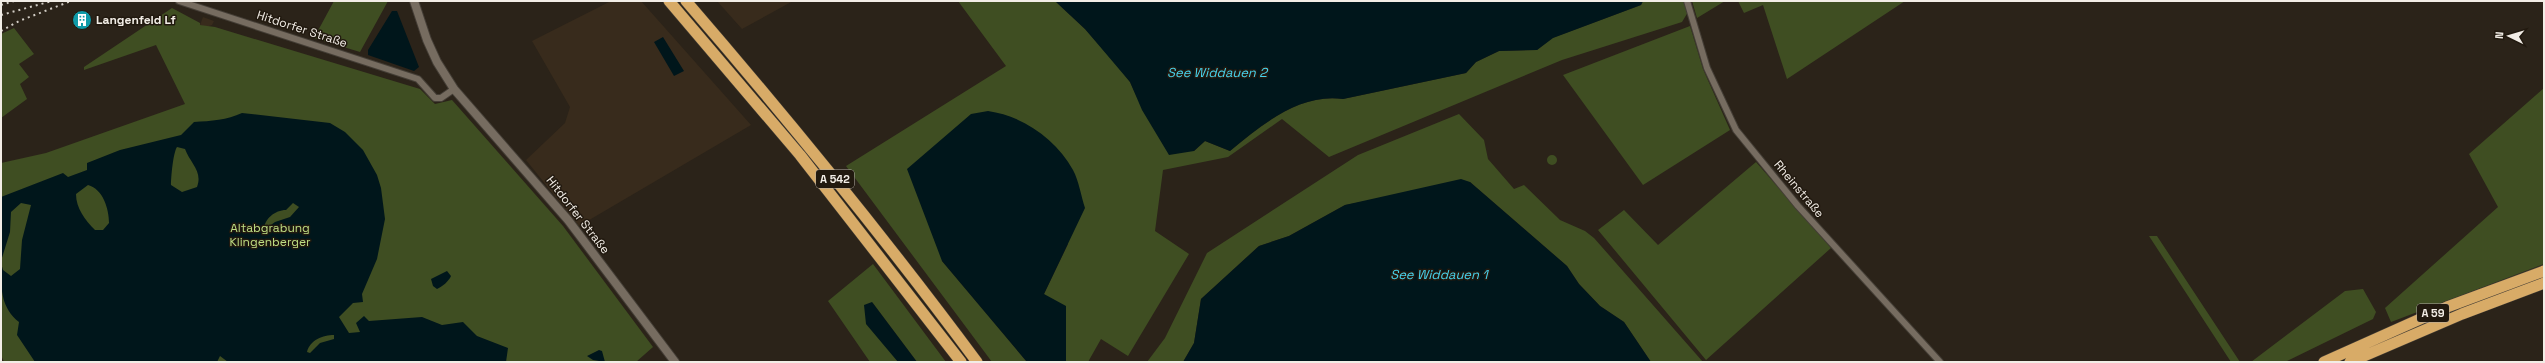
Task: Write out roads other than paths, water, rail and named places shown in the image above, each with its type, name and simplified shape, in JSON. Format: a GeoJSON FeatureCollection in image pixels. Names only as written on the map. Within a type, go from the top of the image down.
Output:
{"type":"FeatureCollection","features":[{"type":"Feature","properties":{"kind":"highway","name":"A 542"},"geometry":{"type":"LineString","coordinates":[[669,1],[800,155],[961,362]]}},
{"type":"Feature","properties":{"kind":"highway","name":"A 542"},"geometry":{"type":"LineString","coordinates":[[686,1],[766,94],[873,226],[977,362]]}},
{"type":"Feature","properties":{"kind":"highway","name":"A 59"},"geometry":{"type":"LineString","coordinates":[[2324,362],[2447,307],[2544,271]]}},
{"type":"Feature","properties":{"kind":"highway","name":"A 59"},"geometry":{"type":"LineString","coordinates":[[2350,362],[2462,314],[2544,283]]}},
{"type":"Feature","properties":{"kind":"main road","name":"Hitdorfer Straße"},"geometry":{"type":"LineString","coordinates":[[414,1],[427,40],[454,89],[568,220],[675,362]]}},
{"type":"Feature","properties":{"kind":"street","name":"Hitdorfer Straße"},"geometry":{"type":"LineString","coordinates":[[178,1],[418,79],[435,98],[441,98],[454,89]]}},
{"type":"Feature","properties":{"kind":"street","name":"Rheinstraße"},"geometry":{"type":"LineString","coordinates":[[1686,1],[1707,68],[1736,130],[1798,206],[1940,362]]}},
{"type":"Feature","properties":{"kind":"water","name":"See Widdauen 2"},"geometry":{"type":"Polygon","coordinates":[[[1055,1],[1643,1],[1641,5],[1553,38],[1537,50],[1499,51],[1476,62],[1466,73],[1343,99],[1327,98],[1296,106],[1268,122],[1230,151],[1205,141],[1194,151],[1169,155],[1142,110],[1130,82],[1085,29],[1055,1]]]}},
{"type":"Feature","properties":{"kind":"water"},"geometry":{"type":"Polygon","coordinates":[[[392,11],[397,11],[419,67],[414,71],[368,55],[368,50],[392,11]]]}},
{"type":"Feature","properties":{"kind":"water"},"geometry":{"type":"Polygon","coordinates":[[[663,37],[684,71],[674,76],[654,42],[663,37]]]}},
{"type":"Feature","properties":{"kind":"water"},"geometry":{"type":"Polygon","coordinates":[[[988,111],[1014,118],[1037,131],[1057,148],[1075,174],[1085,208],[1044,294],[1066,306],[1066,362],[1027,362],[942,261],[907,169],[971,114],[988,111]]]}},
{"type":"Feature","properties":{"kind":"water","name":"Altabgrabung Klingenberger"},"geometry":{"type":"Polygon","coordinates":[[[242,113],[330,123],[345,132],[363,150],[377,175],[381,188],[385,219],[377,259],[362,294],[363,302],[353,303],[339,317],[349,333],[360,332],[356,323],[364,316],[369,321],[422,317],[442,325],[463,322],[477,336],[508,348],[506,362],[228,362],[220,356],[217,362],[35,362],[17,335],[19,322],[8,310],[5,303],[1,280],[1,263],[3,270],[11,276],[20,269],[22,240],[31,205],[21,203],[11,212],[10,232],[1,261],[1,197],[63,173],[68,177],[87,170],[87,163],[120,150],[181,135],[194,122],[219,120],[242,113]],[[177,147],[172,166],[171,185],[182,192],[197,187],[197,172],[185,149],[177,147]],[[88,185],[76,194],[79,209],[88,222],[95,230],[103,230],[109,223],[108,212],[104,200],[98,191],[88,185]],[[293,203],[286,210],[274,213],[266,222],[264,230],[275,222],[290,217],[299,207],[293,203]],[[334,335],[321,337],[314,341],[307,352],[310,353],[320,343],[334,339],[334,335]]]}},
{"type":"Feature","properties":{"kind":"water","name":"See Widdauen 1"},"geometry":{"type":"Polygon","coordinates":[[[1461,179],[1470,182],[1567,266],[1579,284],[1600,306],[1624,322],[1651,362],[1183,362],[1194,343],[1201,299],[1259,246],[1289,236],[1345,205],[1461,179]]]}},
{"type":"Feature","properties":{"kind":"water"},"geometry":{"type":"Polygon","coordinates":[[[447,271],[451,276],[450,278],[445,284],[437,289],[433,286],[431,279],[447,271]]]}},
{"type":"Feature","properties":{"kind":"water"},"geometry":{"type":"Polygon","coordinates":[[[872,302],[917,362],[898,362],[866,324],[864,305],[872,302]]]}},
{"type":"Feature","properties":{"kind":"water"},"geometry":{"type":"Polygon","coordinates":[[[599,350],[602,351],[605,362],[593,360],[587,356],[599,350]]]}},
{"type":"Feature","properties":{"kind":"railway"},"geometry":{"type":"LineString","coordinates":[[1,5],[14,1]]}},
{"type":"Feature","properties":{"kind":"railway"},"geometry":{"type":"LineString","coordinates":[[1,15],[52,1]]}},
{"type":"Feature","properties":{"kind":"railway"},"geometry":{"type":"LineString","coordinates":[[1,31],[19,21],[71,1]]}},
{"type":"Feature","properties":{"kind":"place","name":"Langenfeld Lf"},"geometry":{"type":"Point","coordinates":[82,20]}}]}
